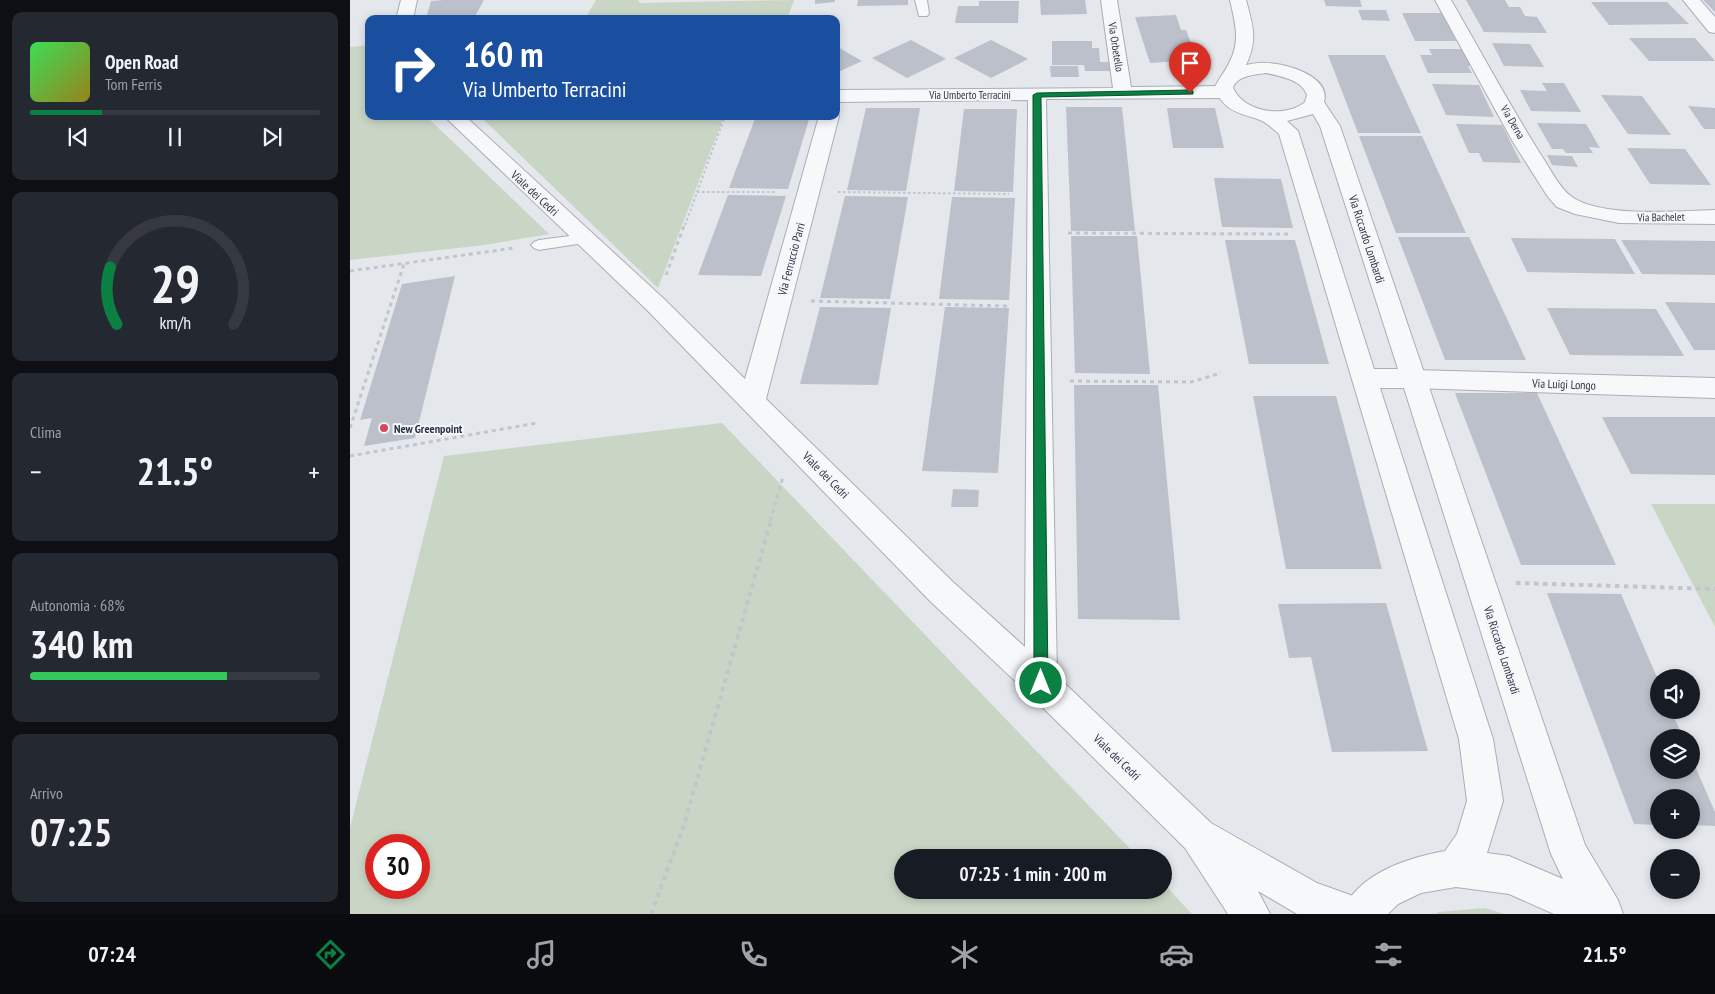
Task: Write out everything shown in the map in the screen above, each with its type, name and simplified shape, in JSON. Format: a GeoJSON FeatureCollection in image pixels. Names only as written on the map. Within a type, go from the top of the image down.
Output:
{"type":"FeatureCollection","features":[{"type":"Feature","properties":{"kind":"street"},"geometry":{"type":"LineString","coordinates":[[405,15],[409,0]]}},
{"type":"Feature","properties":{"kind":"street","name":"Via Orbetello"},"geometry":{"type":"LineString","coordinates":[[1109,0],[1123,94]]}},
{"type":"Feature","properties":{"kind":"street"},"geometry":{"type":"LineString","coordinates":[[1238,0],[1248,41],[1242,58],[1227,84],[1229,101],[1239,108],[1268,117],[1288,131],[1476,739],[1485,801],[1472,843],[1456,868]]}},
{"type":"Feature","properties":{"kind":"street","name":"Via Derna"},"geometry":{"type":"LineString","coordinates":[[1443,0],[1540,169],[1563,202],[1608,216]]}},
{"type":"Feature","properties":{"kind":"street"},"geometry":{"type":"LineString","coordinates":[[1691,0],[1715,28]]}},
{"type":"Feature","properties":{"kind":"street","name":"Via Riccardo Lombardi"},"geometry":{"type":"LineString","coordinates":[[1248,41],[1312,86],[1316,95],[1314,102],[1330,126],[1570,854],[1604,914]]}},
{"type":"Feature","properties":{"kind":"street","name":"Via Riccardo Lombardi"},"geometry":{"type":"LineString","coordinates":[[1227,84],[1252,68],[1292,73]]}},
{"type":"Feature","properties":{"kind":"street","name":"Via Umberto Terracini"},"geometry":{"type":"LineString","coordinates":[[840,96],[1123,94],[1227,84]]}},
{"type":"Feature","properties":{"kind":"street"},"geometry":{"type":"LineString","coordinates":[[1037,95],[1041,683]]}},
{"type":"Feature","properties":{"kind":"street"},"geometry":{"type":"LineString","coordinates":[[1268,117],[1298,114],[1308,109],[1314,102]]}},
{"type":"Feature","properties":{"kind":"street","name":"Viale dei Cedri"},"geometry":{"type":"LineString","coordinates":[[464,120],[584,239],[655,304],[942,592],[1041,683],[1198,835],[1251,914]]}},
{"type":"Feature","properties":{"kind":"street","name":"Via Ferruccio Parri"},"geometry":{"type":"LineString","coordinates":[[752,402],[828,120]]}},
{"type":"Feature","properties":{"kind":"street","name":"Via Bachelet"},"geometry":{"type":"LineString","coordinates":[[1608,216],[1715,216]]}},
{"type":"Feature","properties":{"kind":"street"},"geometry":{"type":"LineString","coordinates":[[1365,378],[1413,379]]}},
{"type":"Feature","properties":{"kind":"street","name":"Via Luigi Longo"},"geometry":{"type":"LineString","coordinates":[[1413,379],[1715,388]]}},
{"type":"Feature","properties":{"kind":"street","name":"Viale dei Cedri"},"geometry":{"type":"LineString","coordinates":[[1198,835],[1307,899],[1350,914]]}},
{"type":"Feature","properties":{"kind":"street"},"geometry":{"type":"LineString","coordinates":[[1360,914],[1385,891],[1418,874],[1456,868],[1509,875],[1564,898],[1586,914]]}},
{"type":"Feature","properties":{"kind":"lane"},"geometry":{"type":"LineString","coordinates":[[922,0],[923,14]]}},
{"type":"Feature","properties":{"kind":"lane"},"geometry":{"type":"LineString","coordinates":[[539,245],[584,239]]}},
{"type":"Feature","properties":{"kind":"path"},"geometry":{"type":"LineString","coordinates":[[655,304],[724,120]]}},
{"type":"Feature","properties":{"kind":"path"},"geometry":{"type":"LineString","coordinates":[[697,192],[1037,194]]}},
{"type":"Feature","properties":{"kind":"path"},"geometry":{"type":"LineString","coordinates":[[1038,233],[1320,234]]}},
{"type":"Feature","properties":{"kind":"path"},"geometry":{"type":"LineString","coordinates":[[350,271],[539,245]]}},
{"type":"Feature","properties":{"kind":"path"},"geometry":{"type":"LineString","coordinates":[[350,428],[404,264]]}},
{"type":"Feature","properties":{"kind":"path"},"geometry":{"type":"LineString","coordinates":[[780,300],[1038,306]]}},
{"type":"Feature","properties":{"kind":"path"},"geometry":{"type":"LineString","coordinates":[[1039,380],[1191,382],[1221,373]]}},
{"type":"Feature","properties":{"kind":"path"},"geometry":{"type":"LineString","coordinates":[[350,456],[537,423]]}},
{"type":"Feature","properties":{"kind":"path"},"geometry":{"type":"LineString","coordinates":[[651,914],[684,825],[740,633],[792,441]]}},
{"type":"Feature","properties":{"kind":"path"},"geometry":{"type":"LineString","coordinates":[[1513,583],[1715,589]]}},
{"type":"Feature","properties":{"kind":"green space"},"geometry":{"type":"Polygon","coordinates":[[[596,0],[638,0],[640,3],[794,0],[788,15],[587,15],[596,0]]]}},
{"type":"Feature","properties":{"kind":"green space"},"geometry":{"type":"Polygon","coordinates":[[[365,45],[365,120],[430,120],[549,234],[485,245],[350,260],[350,47],[365,45]]]}},
{"type":"Feature","properties":{"kind":"green space"},"geometry":{"type":"Polygon","coordinates":[[[484,120],[722,120],[658,288],[484,120]]]}},
{"type":"Feature","properties":{"kind":"green space"},"geometry":{"type":"Polygon","coordinates":[[[722,423],[1130,849],[894,849],[894,899],[1172,899],[1172,893],[1192,914],[350,914],[350,828],[444,456],[722,423]]]}},
{"type":"Feature","properties":{"kind":"green space"},"geometry":{"type":"Polygon","coordinates":[[[1651,504],[1715,504],[1715,627],[1651,504]]]}},
{"type":"Feature","properties":{"kind":"green space"},"geometry":{"type":"Polygon","coordinates":[[[1485,908],[1504,914],[1435,914],[1439,912],[1485,908]]]}},
{"type":"Feature","properties":{"kind":"building"},"geometry":{"type":"Polygon","coordinates":[[[484,0],[476,15],[427,15],[431,1],[484,0]]]}},
{"type":"Feature","properties":{"kind":"building"},"geometry":{"type":"Polygon","coordinates":[[[815,0],[835,0],[835,2],[815,4],[815,0]]]}},
{"type":"Feature","properties":{"kind":"building"},"geometry":{"type":"Polygon","coordinates":[[[858,0],[908,0],[908,5],[857,6],[858,0]]]}},
{"type":"Feature","properties":{"kind":"building"},"geometry":{"type":"Polygon","coordinates":[[[1040,0],[1085,0],[1087,14],[1041,15],[1040,0]]]}},
{"type":"Feature","properties":{"kind":"building"},"geometry":{"type":"Polygon","coordinates":[[[1324,0],[1360,0],[1362,7],[1326,6],[1324,0]]]}},
{"type":"Feature","properties":{"kind":"building"},"geometry":{"type":"Polygon","coordinates":[[[1466,0],[1505,0],[1509,7],[1520,7],[1525,16],[1537,17],[1547,33],[1484,32],[1466,0]]]}},
{"type":"Feature","properties":{"kind":"building"},"geometry":{"type":"Polygon","coordinates":[[[1703,0],[1715,0],[1715,12],[1703,0]]]}},
{"type":"Feature","properties":{"kind":"building"},"geometry":{"type":"Polygon","coordinates":[[[979,1],[1019,1],[1018,23],[955,23],[958,6],[979,6],[979,1]]]}},
{"type":"Feature","properties":{"kind":"building"},"geometry":{"type":"Polygon","coordinates":[[[1591,2],[1667,2],[1689,24],[1609,25],[1591,2]]]}},
{"type":"Feature","properties":{"kind":"building"},"geometry":{"type":"Polygon","coordinates":[[[1358,10],[1386,10],[1390,21],[1362,20],[1358,10]]]}},
{"type":"Feature","properties":{"kind":"building"},"geometry":{"type":"Polygon","coordinates":[[[1402,13],[1442,13],[1456,41],[1415,41],[1402,13]]]}},
{"type":"Feature","properties":{"kind":"building"},"geometry":{"type":"Polygon","coordinates":[[[1176,15],[1181,30],[1186,30],[1198,60],[1150,63],[1135,17],[1176,15]]]}},
{"type":"Feature","properties":{"kind":"building"},"geometry":{"type":"Polygon","coordinates":[[[1629,38],[1695,38],[1715,61],[1649,61],[1629,38]]]}},
{"type":"Feature","properties":{"kind":"building"},"geometry":{"type":"Polygon","coordinates":[[[911,40],[946,59],[907,78],[872,58],[911,40]]]}},
{"type":"Feature","properties":{"kind":"building"},"geometry":{"type":"Polygon","coordinates":[[[991,40],[1028,59],[991,78],[954,58],[991,40]]]}},
{"type":"Feature","properties":{"kind":"building"},"geometry":{"type":"Polygon","coordinates":[[[1052,41],[1092,41],[1092,48],[1099,48],[1100,62],[1113,62],[1114,71],[1085,71],[1084,65],[1052,65],[1052,41]]]}},
{"type":"Feature","properties":{"kind":"building"},"geometry":{"type":"Polygon","coordinates":[[[1492,43],[1530,44],[1544,67],[1504,66],[1492,43]]]}},
{"type":"Feature","properties":{"kind":"building"},"geometry":{"type":"Polygon","coordinates":[[[840,48],[862,61],[840,71],[840,48]]]}},
{"type":"Feature","properties":{"kind":"building"},"geometry":{"type":"Polygon","coordinates":[[[1429,49],[1464,49],[1474,66],[1468,66],[1472,73],[1428,73],[1420,55],[1432,55],[1429,49]]]}},
{"type":"Feature","properties":{"kind":"building"},"geometry":{"type":"Polygon","coordinates":[[[1328,55],[1385,55],[1421,133],[1358,133],[1328,55]]]}},
{"type":"Feature","properties":{"kind":"building"},"geometry":{"type":"Polygon","coordinates":[[[1050,66],[1078,66],[1079,77],[1051,77],[1050,66]]]}},
{"type":"Feature","properties":{"kind":"building"},"geometry":{"type":"Polygon","coordinates":[[[1542,83],[1564,83],[1581,112],[1531,111],[1520,90],[1547,91],[1542,83]]]}},
{"type":"Feature","properties":{"kind":"building"},"geometry":{"type":"Polygon","coordinates":[[[1432,84],[1479,85],[1494,117],[1446,115],[1432,84]]]}},
{"type":"Feature","properties":{"kind":"building"},"geometry":{"type":"Polygon","coordinates":[[[1601,95],[1642,96],[1671,135],[1628,134],[1601,95]]]}},
{"type":"Feature","properties":{"kind":"building"},"geometry":{"type":"Polygon","coordinates":[[[1688,106],[1715,108],[1715,129],[1704,129],[1688,106]]]}},
{"type":"Feature","properties":{"kind":"building"},"geometry":{"type":"Polygon","coordinates":[[[1066,107],[1122,107],[1135,231],[1071,231],[1066,107]]]}},
{"type":"Feature","properties":{"kind":"building"},"geometry":{"type":"Polygon","coordinates":[[[866,108],[920,108],[906,191],[847,190],[866,108]]]}},
{"type":"Feature","properties":{"kind":"building"},"geometry":{"type":"Polygon","coordinates":[[[1167,108],[1215,108],[1224,148],[1173,148],[1167,108]]]}},
{"type":"Feature","properties":{"kind":"building"},"geometry":{"type":"Polygon","coordinates":[[[964,109],[1017,109],[1013,192],[954,191],[964,109]]]}},
{"type":"Feature","properties":{"kind":"building"},"geometry":{"type":"Polygon","coordinates":[[[754,120],[809,120],[788,189],[729,188],[754,120]]]}},
{"type":"Feature","properties":{"kind":"building"},"geometry":{"type":"Polygon","coordinates":[[[1537,123],[1586,124],[1600,148],[1589,147],[1593,153],[1566,153],[1563,149],[1552,149],[1537,123]]]}},
{"type":"Feature","properties":{"kind":"building"},"geometry":{"type":"Polygon","coordinates":[[[1456,124],[1502,125],[1521,163],[1483,162],[1479,153],[1469,153],[1456,124]]]}},
{"type":"Feature","properties":{"kind":"building"},"geometry":{"type":"Polygon","coordinates":[[[1359,136],[1422,136],[1466,233],[1396,233],[1359,136]]]}},
{"type":"Feature","properties":{"kind":"building"},"geometry":{"type":"Polygon","coordinates":[[[1627,148],[1685,149],[1711,185],[1650,184],[1627,148]]]}},
{"type":"Feature","properties":{"kind":"building"},"geometry":{"type":"Polygon","coordinates":[[[1547,155],[1572,156],[1578,167],[1552,165],[1547,155]]]}},
{"type":"Feature","properties":{"kind":"building"},"geometry":{"type":"Polygon","coordinates":[[[1214,178],[1281,179],[1293,228],[1222,227],[1214,178]]]}},
{"type":"Feature","properties":{"kind":"building"},"geometry":{"type":"Polygon","coordinates":[[[728,195],[786,196],[761,276],[698,275],[728,195]]]}},
{"type":"Feature","properties":{"kind":"building"},"geometry":{"type":"Polygon","coordinates":[[[845,196],[908,197],[890,299],[820,298],[845,196]]]}},
{"type":"Feature","properties":{"kind":"building"},"geometry":{"type":"Polygon","coordinates":[[[952,197],[1015,198],[1009,300],[939,299],[952,197]]]}},
{"type":"Feature","properties":{"kind":"building"},"geometry":{"type":"Polygon","coordinates":[[[1071,236],[1137,236],[1150,374],[1075,373],[1071,236]]]}},
{"type":"Feature","properties":{"kind":"building"},"geometry":{"type":"Polygon","coordinates":[[[1398,237],[1469,237],[1526,360],[1445,360],[1398,237]]]}},
{"type":"Feature","properties":{"kind":"building"},"geometry":{"type":"Polygon","coordinates":[[[1511,238],[1615,239],[1635,274],[1527,272],[1511,238]]]}},
{"type":"Feature","properties":{"kind":"building"},"geometry":{"type":"Polygon","coordinates":[[[1225,240],[1295,240],[1329,364],[1249,364],[1225,240]]]}},
{"type":"Feature","properties":{"kind":"building"},"geometry":{"type":"Polygon","coordinates":[[[1621,240],[1715,241],[1715,275],[1642,274],[1621,240]]]}},
{"type":"Feature","properties":{"kind":"building"},"geometry":{"type":"Polygon","coordinates":[[[455,276],[415,438],[364,446],[372,418],[360,420],[402,284],[455,276]]]}},
{"type":"Feature","properties":{"kind":"building"},"geometry":{"type":"Polygon","coordinates":[[[1665,302],[1715,303],[1715,350],[1694,350],[1665,302]]]}},
{"type":"Feature","properties":{"kind":"building"},"geometry":{"type":"Polygon","coordinates":[[[820,307],[891,308],[878,385],[800,384],[820,307]]]}},
{"type":"Feature","properties":{"kind":"building"},"geometry":{"type":"Polygon","coordinates":[[[945,307],[1009,308],[998,473],[922,471],[945,307]]]}},
{"type":"Feature","properties":{"kind":"building"},"geometry":{"type":"Polygon","coordinates":[[[1547,308],[1656,309],[1684,356],[1570,355],[1547,308]]]}},
{"type":"Feature","properties":{"kind":"building"},"geometry":{"type":"Polygon","coordinates":[[[1074,385],[1158,385],[1180,620],[1078,619],[1074,385]]]}},
{"type":"Feature","properties":{"kind":"building"},"geometry":{"type":"Polygon","coordinates":[[[1455,393],[1537,393],[1616,565],[1521,565],[1455,393]]]}},
{"type":"Feature","properties":{"kind":"building"},"geometry":{"type":"Polygon","coordinates":[[[1253,396],[1336,396],[1382,569],[1286,569],[1253,396]]]}},
{"type":"Feature","properties":{"kind":"building"},"geometry":{"type":"Polygon","coordinates":[[[1602,417],[1715,417],[1715,475],[1631,474],[1602,417]]]}},
{"type":"Feature","properties":{"kind":"building"},"geometry":{"type":"Polygon","coordinates":[[[953,489],[979,490],[978,507],[951,507],[953,489]]]}},
{"type":"Feature","properties":{"kind":"building"},"geometry":{"type":"Polygon","coordinates":[[[1547,593],[1621,594],[1653,669],[1650,669],[1650,719],[1675,719],[1679,729],[1650,729],[1650,779],[1700,778],[1715,812],[1715,826],[1700,825],[1700,789],[1650,789],[1650,825],[1634,824],[1547,593]]]}},
{"type":"Feature","properties":{"kind":"building"},"geometry":{"type":"Polygon","coordinates":[[[1386,603],[1428,751],[1332,752],[1311,657],[1289,658],[1278,604],[1386,603]]]}},
{"type":"Feature","properties":{"kind":"place","name":"New Greenpoint"},"geometry":{"type":"Point","coordinates":[384,428]}},
{"type":"Feature","properties":{"kind":"route"},"geometry":{"type":"LineString","coordinates":[[1041,683],[1037,95],[1190,93]]}}]}
